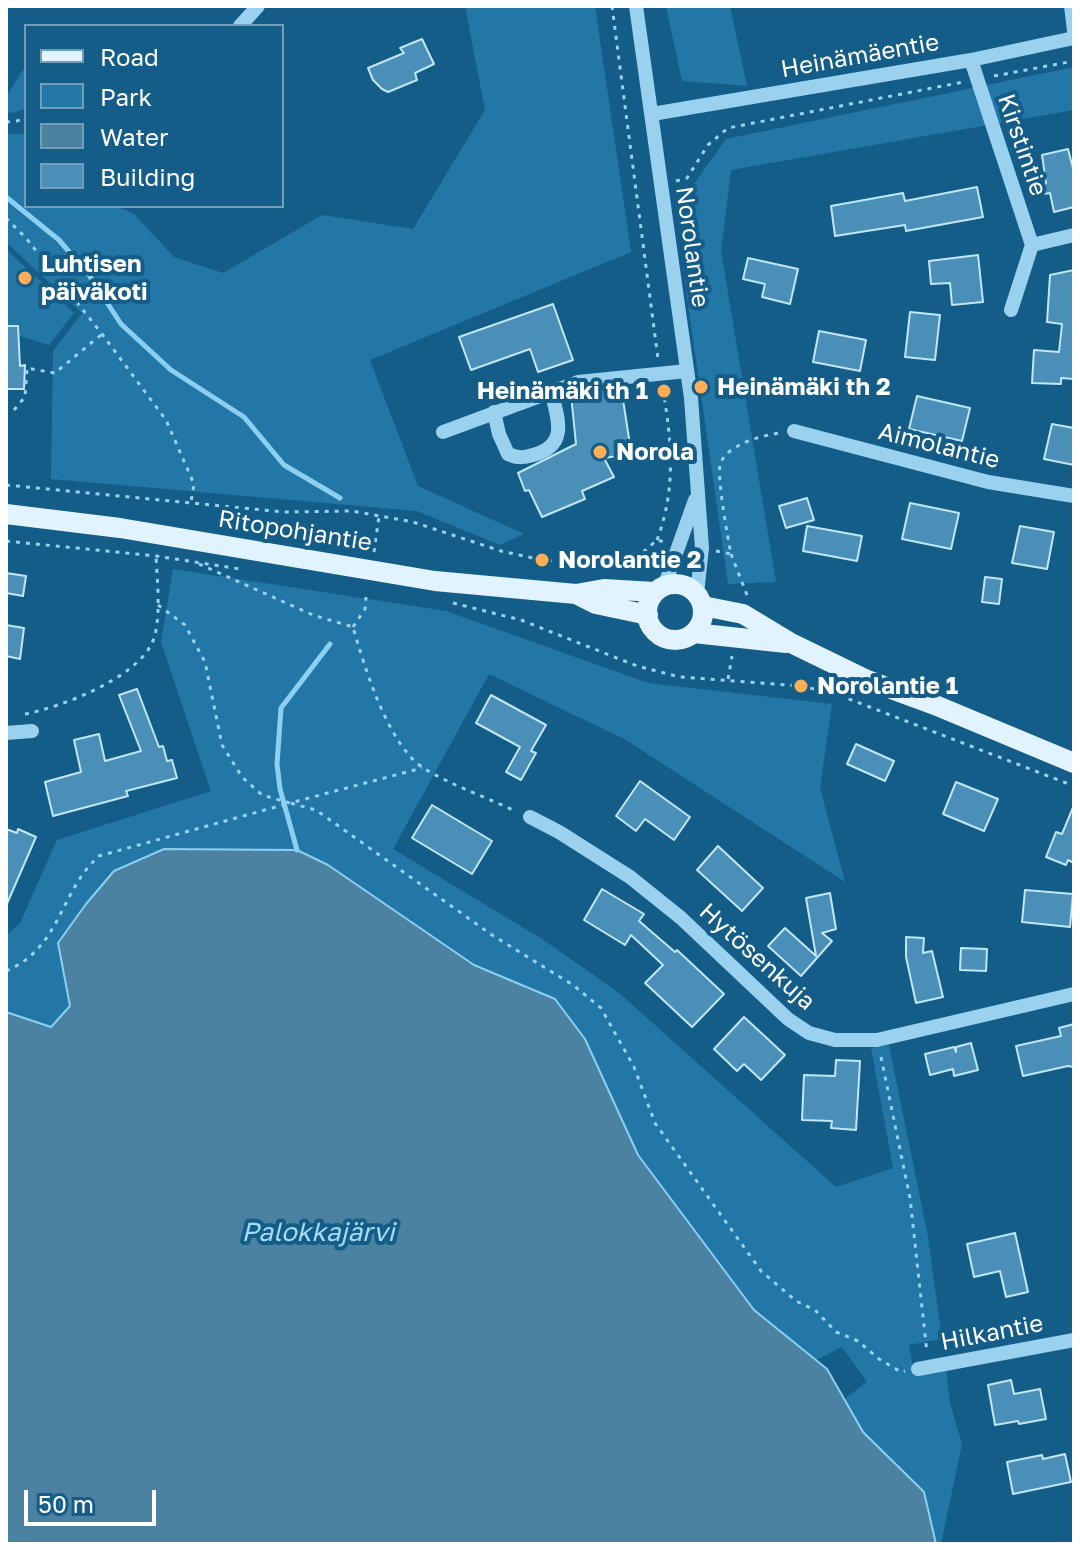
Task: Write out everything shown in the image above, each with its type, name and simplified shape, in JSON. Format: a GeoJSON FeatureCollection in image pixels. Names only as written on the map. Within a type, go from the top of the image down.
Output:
{"type":"FeatureCollection","features":[{"type":"Feature","properties":{"kind":"main road","name":"Ritopohjantie"},"geometry":{"type":"LineString","coordinates":[[6,514],[120,528],[435,581],[576,594],[604,589],[659,590]]}},
{"type":"Feature","properties":{"kind":"main road"},"geometry":{"type":"LineString","coordinates":[[791,643],[694,633],[678,640],[661,636],[650,623],[648,615],[659,590],[682,585],[700,600],[743,614],[791,643],[867,680],[1074,763]]}},
{"type":"Feature","properties":{"kind":"main road","name":"Ritopohjantie"},"geometry":{"type":"LineString","coordinates":[[576,594],[596,604],[648,615]]}},
{"type":"Feature","properties":{"kind":"main road"},"geometry":{"type":"LineString","coordinates":[[694,633],[703,618],[700,600]]}},
{"type":"Feature","properties":{"kind":"street"},"geometry":{"type":"LineString","coordinates":[[242,24],[258,6]]}},
{"type":"Feature","properties":{"kind":"street","name":"Norolantie"},"geometry":{"type":"LineString","coordinates":[[636,6],[687,371],[702,548],[700,600]]}},
{"type":"Feature","properties":{"kind":"street"},"geometry":{"type":"LineString","coordinates":[[1071,6],[1074,31]]}},
{"type":"Feature","properties":{"kind":"street","name":"Heinämäentie"},"geometry":{"type":"LineString","coordinates":[[652,114],[971,60],[1074,38]]}},
{"type":"Feature","properties":{"kind":"street","name":"Kirstintie"},"geometry":{"type":"LineString","coordinates":[[971,60],[1032,245]]}},
{"type":"Feature","properties":{"kind":"street"},"geometry":{"type":"LineString","coordinates":[[1011,310],[1032,245],[1074,235]]}},
{"type":"Feature","properties":{"kind":"street"},"geometry":{"type":"LineString","coordinates":[[443,432],[589,380],[687,371]]}},
{"type":"Feature","properties":{"kind":"street"},"geometry":{"type":"LineString","coordinates":[[494,412],[508,454],[517,458],[535,455],[550,448],[557,437],[559,427],[551,391]]}},
{"type":"Feature","properties":{"kind":"street","name":"Aimolantie"},"geometry":{"type":"LineString","coordinates":[[794,431],[988,482],[1074,496]]}},
{"type":"Feature","properties":{"kind":"street","name":"Norolantie"},"geometry":{"type":"LineString","coordinates":[[659,590],[680,546],[696,495]]}},
{"type":"Feature","properties":{"kind":"street"},"geometry":{"type":"LineString","coordinates":[[6,733],[32,731]]}},
{"type":"Feature","properties":{"kind":"street","name":"Hytösenkuja"},"geometry":{"type":"LineString","coordinates":[[530,817],[630,877],[681,918],[788,1019],[809,1033],[835,1040],[877,1040],[1074,994]]}},
{"type":"Feature","properties":{"kind":"street","name":"Hilkantie"},"geometry":{"type":"LineString","coordinates":[[918,1369],[1074,1340]]}},
{"type":"Feature","properties":{"kind":"path"},"geometry":{"type":"LineString","coordinates":[[6,485],[284,512],[352,511],[413,522],[501,551],[542,560],[618,566],[632,562],[657,540],[668,512],[672,442],[660,374],[612,6]]}},
{"type":"Feature","properties":{"kind":"path"},"geometry":{"type":"LineString","coordinates":[[660,184],[687,178],[708,145],[728,128],[1074,61]]}},
{"type":"Feature","properties":{"kind":"path"},"geometry":{"type":"LineString","coordinates":[[6,218],[26,238],[166,420],[194,484],[191,502]]}},
{"type":"Feature","properties":{"kind":"path"},"geometry":{"type":"LineString","coordinates":[[14,410],[25,397],[27,368],[55,373],[102,334]]}},
{"type":"Feature","properties":{"kind":"path"},"geometry":{"type":"LineString","coordinates":[[702,548],[731,554],[720,465],[729,452],[761,435],[794,431]]}},
{"type":"Feature","properties":{"kind":"path"},"geometry":{"type":"LineString","coordinates":[[374,552],[379,515]]}},
{"type":"Feature","properties":{"kind":"path"},"geometry":{"type":"LineString","coordinates":[[657,540],[680,546]]}},
{"type":"Feature","properties":{"kind":"path"},"geometry":{"type":"LineString","coordinates":[[6,541],[156,556],[241,569]]}},
{"type":"Feature","properties":{"kind":"path"},"geometry":{"type":"LineString","coordinates":[[37,712],[74,700],[137,662],[153,642],[158,605],[156,556]]}},
{"type":"Feature","properties":{"kind":"path"},"geometry":{"type":"LineString","coordinates":[[194,562],[313,615],[353,627]]}},
{"type":"Feature","properties":{"kind":"path"},"geometry":{"type":"LineString","coordinates":[[366,597],[365,609],[353,627],[368,679],[398,741],[422,768],[530,817]]}},
{"type":"Feature","properties":{"kind":"path"},"geometry":{"type":"LineString","coordinates":[[446,601],[521,620],[637,666],[680,677],[801,686],[836,694],[1074,786]]}},
{"type":"Feature","properties":{"kind":"path"},"geometry":{"type":"LineString","coordinates":[[158,605],[185,625],[205,662],[222,745],[242,777],[262,795],[316,810],[341,826],[432,894],[573,985],[601,1008],[634,1067],[655,1123],[761,1271],[796,1301],[815,1310],[836,1332],[858,1341],[901,1372],[918,1369],[927,1352],[910,1198],[877,1040]]}},
{"type":"Feature","properties":{"kind":"path"},"geometry":{"type":"LineString","coordinates":[[6,971],[32,958],[80,880],[99,856],[422,768]]}},
{"type":"Feature","properties":{"kind":"green space"},"geometry":{"type":"Polygon","coordinates":[[[465,6],[595,6],[631,252],[370,360],[418,486],[524,534],[500,545],[417,511],[51,479],[53,351],[82,313],[6,242],[6,134],[24,134],[24,208],[120,208],[134,214],[174,257],[223,273],[322,215],[413,229],[485,110],[465,6]]]}},
{"type":"Feature","properties":{"kind":"green space"},"geometry":{"type":"Polygon","coordinates":[[[666,6],[730,6],[747,86],[682,81],[666,6]]]}},
{"type":"Feature","properties":{"kind":"green space"},"geometry":{"type":"Polygon","coordinates":[[[1074,67],[1074,110],[731,170],[721,251],[776,582],[728,584],[685,283],[687,194],[726,139],[1074,67]]]}},
{"type":"Feature","properties":{"kind":"green space"},"geometry":{"type":"Polygon","coordinates":[[[24,68],[24,109],[6,112],[6,97],[24,68]]]}},
{"type":"Feature","properties":{"kind":"green space","name":"Luhtisen päiväkoti"},"geometry":{"type":"Polygon","coordinates":[[[6,249],[74,313],[49,345],[6,332],[6,249]]]}},
{"type":"Feature","properties":{"kind":"green space"},"geometry":{"type":"Polygon","coordinates":[[[173,569],[446,611],[648,683],[832,704],[820,788],[845,882],[626,740],[489,674],[393,849],[542,939],[618,992],[836,1187],[893,1168],[871,1048],[889,1045],[928,1237],[942,1339],[909,1345],[913,1367],[946,1369],[950,1403],[962,1444],[941,1544],[936,1544],[924,1492],[863,1432],[844,1399],[867,1382],[842,1347],[816,1360],[754,1310],[638,1155],[585,1039],[555,999],[474,965],[328,865],[297,850],[165,849],[114,871],[85,904],[58,943],[70,1006],[50,1027],[6,1012],[6,936],[20,923],[57,840],[211,791],[161,642],[173,569]]]}},
{"type":"Feature","properties":{"kind":"water","name":"Palokkajärvi"},"geometry":{"type":"Polygon","coordinates":[[[164,849],[297,850],[328,865],[474,965],[555,999],[585,1039],[638,1155],[754,1310],[827,1369],[863,1432],[924,1492],[936,1544],[6,1544],[6,1012],[51,1027],[70,1006],[58,943],[114,871],[164,849]]]}},
{"type":"Feature","properties":{"kind":"building"},"geometry":{"type":"Polygon","coordinates":[[[422,39],[434,64],[415,73],[417,80],[388,92],[382,89],[373,80],[368,68],[404,53],[400,48],[422,39]]]}},
{"type":"Feature","properties":{"kind":"building"},"geometry":{"type":"Polygon","coordinates":[[[1068,149],[1074,172],[1074,207],[1054,212],[1050,193],[1037,195],[1046,183],[1042,155],[1068,149]]]}},
{"type":"Feature","properties":{"kind":"building"},"geometry":{"type":"Polygon","coordinates":[[[977,187],[983,217],[906,231],[905,225],[835,236],[831,206],[903,193],[905,201],[977,187]]]}},
{"type":"Feature","properties":{"kind":"building"},"geometry":{"type":"Polygon","coordinates":[[[978,255],[983,302],[952,305],[950,283],[931,284],[929,261],[978,255]]]}},
{"type":"Feature","properties":{"kind":"building"},"geometry":{"type":"Polygon","coordinates":[[[748,258],[798,269],[790,304],[762,297],[765,284],[743,279],[748,258]]]}},
{"type":"Feature","properties":{"kind":"building"},"geometry":{"type":"Polygon","coordinates":[[[1074,270],[1074,379],[1061,378],[1061,384],[1032,383],[1034,350],[1059,352],[1062,324],[1047,322],[1050,275],[1074,270]]]}},
{"type":"Feature","properties":{"kind":"building"},"geometry":{"type":"Polygon","coordinates":[[[553,304],[573,360],[538,372],[530,349],[471,370],[459,337],[553,304]]]}},
{"type":"Feature","properties":{"kind":"building"},"geometry":{"type":"Polygon","coordinates":[[[910,312],[940,315],[935,360],[905,357],[910,312]]]}},
{"type":"Feature","properties":{"kind":"building"},"geometry":{"type":"Polygon","coordinates":[[[6,326],[18,326],[20,366],[25,365],[24,389],[6,389],[6,326]]]}},
{"type":"Feature","properties":{"kind":"building"},"geometry":{"type":"Polygon","coordinates":[[[819,331],[866,340],[860,371],[813,362],[819,331]]]}},
{"type":"Feature","properties":{"kind":"building","name":"Norola"},"geometry":{"type":"Polygon","coordinates":[[[618,388],[622,393],[630,445],[624,445],[625,455],[604,458],[614,477],[582,491],[585,499],[542,517],[529,490],[525,491],[518,473],[576,444],[571,395],[618,388]]]}},
{"type":"Feature","properties":{"kind":"building"},"geometry":{"type":"Polygon","coordinates":[[[917,396],[970,408],[962,441],[909,429],[917,396]]]}},
{"type":"Feature","properties":{"kind":"building"},"geometry":{"type":"Polygon","coordinates":[[[1052,424],[1074,428],[1074,465],[1044,459],[1052,424]]]}},
{"type":"Feature","properties":{"kind":"building"},"geometry":{"type":"Polygon","coordinates":[[[807,498],[814,520],[786,528],[779,506],[807,498]]]}},
{"type":"Feature","properties":{"kind":"building"},"geometry":{"type":"Polygon","coordinates":[[[910,503],[959,513],[951,549],[902,539],[910,503]]]}},
{"type":"Feature","properties":{"kind":"building"},"geometry":{"type":"Polygon","coordinates":[[[807,526],[862,536],[857,561],[803,551],[807,526]]]}},
{"type":"Feature","properties":{"kind":"building"},"geometry":{"type":"Polygon","coordinates":[[[1020,526],[1054,532],[1047,569],[1012,563],[1020,526]]]}},
{"type":"Feature","properties":{"kind":"building"},"geometry":{"type":"Polygon","coordinates":[[[6,573],[26,576],[23,596],[6,593],[6,573]]]}},
{"type":"Feature","properties":{"kind":"building"},"geometry":{"type":"Polygon","coordinates":[[[985,577],[1002,579],[999,604],[982,602],[985,577]]]}},
{"type":"Feature","properties":{"kind":"building"},"geometry":{"type":"Polygon","coordinates":[[[6,625],[24,628],[20,659],[6,656],[6,625]]]}},
{"type":"Feature","properties":{"kind":"building"},"geometry":{"type":"Polygon","coordinates":[[[137,689],[159,747],[163,746],[167,761],[172,760],[177,778],[126,791],[128,796],[53,816],[45,782],[81,772],[74,740],[99,734],[105,761],[141,751],[119,695],[137,689]]]}},
{"type":"Feature","properties":{"kind":"building"},"geometry":{"type":"Polygon","coordinates":[[[491,695],[546,725],[531,751],[536,753],[521,780],[506,772],[520,747],[476,723],[491,695]]]}},
{"type":"Feature","properties":{"kind":"building"},"geometry":{"type":"Polygon","coordinates":[[[856,744],[894,761],[885,781],[847,764],[856,744]]]}},
{"type":"Feature","properties":{"kind":"building"},"geometry":{"type":"Polygon","coordinates":[[[640,781],[690,817],[674,840],[645,819],[636,831],[616,816],[640,781]]]}},
{"type":"Feature","properties":{"kind":"building"},"geometry":{"type":"Polygon","coordinates":[[[956,782],[998,799],[984,831],[943,814],[956,782]]]}},
{"type":"Feature","properties":{"kind":"building"},"geometry":{"type":"Polygon","coordinates":[[[432,805],[492,841],[472,874],[412,838],[432,805]]]}},
{"type":"Feature","properties":{"kind":"building"},"geometry":{"type":"Polygon","coordinates":[[[1074,805],[1074,863],[1068,860],[1066,865],[1046,857],[1056,832],[1062,834],[1074,805]]]}},
{"type":"Feature","properties":{"kind":"building"},"geometry":{"type":"Polygon","coordinates":[[[6,829],[17,833],[18,829],[36,837],[6,906],[6,829]]]}},
{"type":"Feature","properties":{"kind":"building"},"geometry":{"type":"Polygon","coordinates":[[[718,846],[763,888],[742,911],[697,870],[718,846]]]}},
{"type":"Feature","properties":{"kind":"building"},"geometry":{"type":"Polygon","coordinates":[[[602,889],[644,914],[639,921],[675,952],[677,950],[724,994],[692,1027],[645,983],[663,965],[631,935],[625,945],[584,920],[602,889]]]}},
{"type":"Feature","properties":{"kind":"building"},"geometry":{"type":"Polygon","coordinates":[[[1025,890],[1073,894],[1070,927],[1022,922],[1025,890]]]}},
{"type":"Feature","properties":{"kind":"building"},"geometry":{"type":"Polygon","coordinates":[[[830,893],[836,929],[822,933],[832,941],[801,976],[768,946],[785,928],[816,956],[806,898],[830,893]]]}},
{"type":"Feature","properties":{"kind":"building"},"geometry":{"type":"Polygon","coordinates":[[[906,937],[924,938],[923,953],[932,951],[943,997],[916,1003],[906,957],[906,937]]]}},
{"type":"Feature","properties":{"kind":"building"},"geometry":{"type":"Polygon","coordinates":[[[961,948],[987,949],[986,971],[960,970],[961,948]]]}},
{"type":"Feature","properties":{"kind":"building"},"geometry":{"type":"Polygon","coordinates":[[[744,1017],[785,1055],[761,1080],[744,1064],[737,1071],[714,1049],[744,1017]]]}},
{"type":"Feature","properties":{"kind":"building"},"geometry":{"type":"Polygon","coordinates":[[[1074,1024],[1074,1067],[1023,1076],[1016,1046],[1061,1036],[1059,1028],[1074,1024]]]}},
{"type":"Feature","properties":{"kind":"building"},"geometry":{"type":"Polygon","coordinates":[[[971,1043],[978,1070],[954,1076],[953,1069],[930,1075],[925,1054],[954,1047],[956,1052],[956,1047],[971,1043]]]}},
{"type":"Feature","properties":{"kind":"building"},"geometry":{"type":"Polygon","coordinates":[[[836,1060],[860,1061],[856,1130],[831,1128],[832,1121],[802,1120],[804,1075],[835,1076],[836,1060]]]}},
{"type":"Feature","properties":{"kind":"building"},"geometry":{"type":"Polygon","coordinates":[[[1015,1233],[1028,1292],[1006,1297],[1000,1271],[974,1277],[967,1244],[1015,1233]]]}},
{"type":"Feature","properties":{"kind":"building"},"geometry":{"type":"Polygon","coordinates":[[[1011,1380],[1014,1394],[1040,1389],[1046,1419],[995,1425],[988,1385],[1011,1380]]]}},
{"type":"Feature","properties":{"kind":"building"},"geometry":{"type":"Polygon","coordinates":[[[1065,1454],[1071,1482],[1013,1494],[1007,1462],[1065,1454]]]}},
{"type":"Feature","properties":{"kind":"waterway"},"geometry":{"type":"LineString","coordinates":[[6,197],[59,240],[89,275],[121,324],[171,370],[244,417],[284,465],[340,498]]}},
{"type":"Feature","properties":{"kind":"waterway"},"geometry":{"type":"LineString","coordinates":[[297,850],[280,789],[277,764],[281,708],[330,644]]}},
{"type":"Feature","properties":{"kind":"place","name":"Luhtisen päiväkoti"},"geometry":{"type":"Point","coordinates":[25,278]}},
{"type":"Feature","properties":{"kind":"place","name":"Heinämäki th 2"},"geometry":{"type":"Point","coordinates":[701,387]}},
{"type":"Feature","properties":{"kind":"place","name":"Heinämäki th 1"},"geometry":{"type":"Point","coordinates":[664,391]}},
{"type":"Feature","properties":{"kind":"place","name":"Norola"},"geometry":{"type":"Point","coordinates":[600,452]}},
{"type":"Feature","properties":{"kind":"place","name":"Norolantie 2"},"geometry":{"type":"Point","coordinates":[542,560]}},
{"type":"Feature","properties":{"kind":"place","name":"Norolantie 1"},"geometry":{"type":"Point","coordinates":[801,686]}}]}
